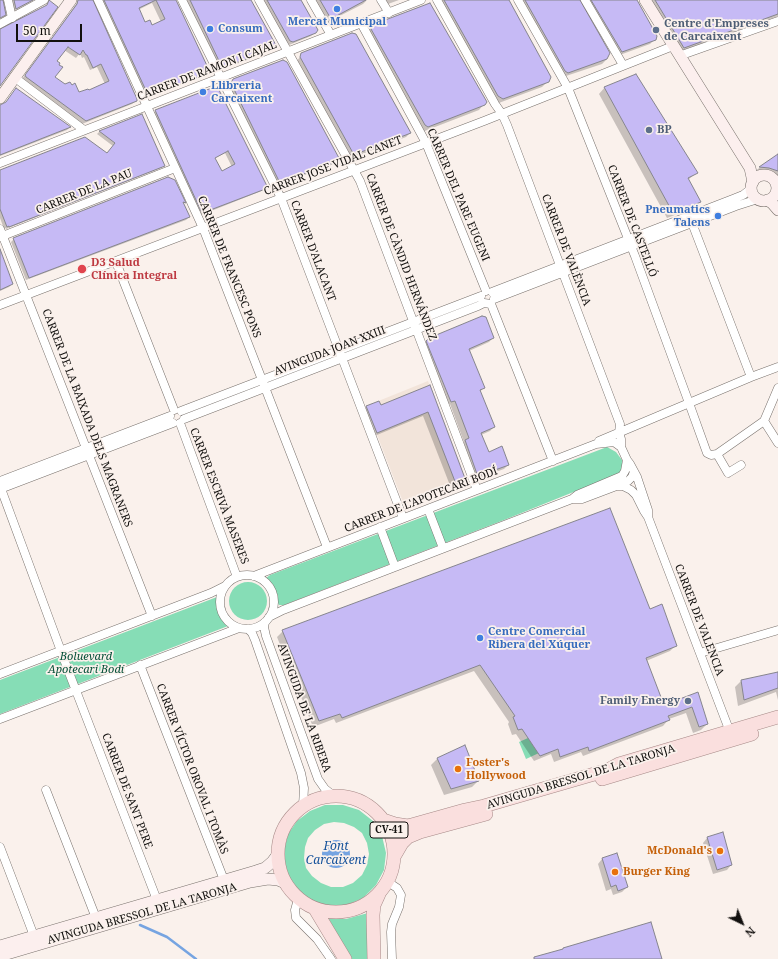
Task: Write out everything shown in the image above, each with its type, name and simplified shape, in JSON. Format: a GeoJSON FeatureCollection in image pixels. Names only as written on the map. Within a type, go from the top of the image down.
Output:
{"type":"FeatureCollection","features":[{"type":"Feature","properties":{"kind":"main road","name":"AVINGUDA BRESSOL DE LA TARONJA"},"geometry":{"type":"LineString","coordinates":[[383,820],[403,826],[484,806],[608,770],[619,764],[778,717]]}},
{"type":"Feature","properties":{"kind":"main road","name":"AVINGUDA BRESSOL DE LA TARONJA"},"geometry":{"type":"LineString","coordinates":[[394,855],[404,840],[420,832],[778,726]]}},
{"type":"Feature","properties":{"kind":"main road","name":"CV-41"},"geometry":{"type":"LineString","coordinates":[[374,959],[374,905],[379,894],[388,882],[392,870],[394,855],[392,837],[383,820],[374,809],[362,802],[348,797],[334,796],[318,799],[303,806],[292,816],[284,827],[278,854],[281,874],[285,883],[298,899],[315,909],[328,912],[342,912],[356,909],[368,903],[379,894]]}},
{"type":"Feature","properties":{"kind":"main road","name":"CV-41"},"geometry":{"type":"LineString","coordinates":[[315,909],[345,959]]}},
{"type":"Feature","properties":{"kind":"street"},"geometry":{"type":"LineString","coordinates":[[8,0],[12,18]]}},
{"type":"Feature","properties":{"kind":"street"},"geometry":{"type":"LineString","coordinates":[[0,24],[44,0]]}},
{"type":"Feature","properties":{"kind":"street"},"geometry":{"type":"LineString","coordinates":[[0,98],[71,0]]}},
{"type":"Feature","properties":{"kind":"street","name":"CARRER DE FRANCESC PONS"},"geometry":{"type":"LineString","coordinates":[[98,0],[203,228],[327,547]]}},
{"type":"Feature","properties":{"kind":"street","name":"CARRER D'ALACANT"},"geometry":{"type":"LineString","coordinates":[[182,0],[281,198],[403,518]]}},
{"type":"Feature","properties":{"kind":"street","name":"CARRER DE CÀNDID HERNÁNDEZ"},"geometry":{"type":"LineString","coordinates":[[259,0],[355,170],[477,490]]}},
{"type":"Feature","properties":{"kind":"street"},"geometry":{"type":"LineString","coordinates":[[311,0],[331,35]]}},
{"type":"Feature","properties":{"kind":"street"},"geometry":{"type":"LineString","coordinates":[[382,0],[389,13]]}},
{"type":"Feature","properties":{"kind":"street","name":"CARRER DE RAMON I CAJAL"},"geometry":{"type":"LineString","coordinates":[[0,163],[421,0]]}},
{"type":"Feature","properties":{"kind":"street","name":"CARRER DE VALÈNCIA"},"geometry":{"type":"LineString","coordinates":[[437,0],[502,114],[620,424],[619,433],[621,447],[634,472],[648,510],[648,516]]}},
{"type":"Feature","properties":{"kind":"street","name":"CARRER DE CASTELLÓ"},"geometry":{"type":"LineString","coordinates":[[518,0],[568,88],[630,243],[707,453],[714,455],[728,473],[742,465]]}},
{"type":"Feature","properties":{"kind":"street"},"geometry":{"type":"LineString","coordinates":[[585,0],[623,65]]}},
{"type":"Feature","properties":{"kind":"street"},"geometry":{"type":"LineString","coordinates":[[645,0],[750,168],[754,196],[773,194]]}},
{"type":"Feature","properties":{"kind":"street"},"geometry":{"type":"LineString","coordinates":[[680,56],[778,21]]}},
{"type":"Feature","properties":{"kind":"street","name":"CARRER DEL PARE EUGENI"},"geometry":{"type":"LineString","coordinates":[[361,23],[426,143],[552,461]]}},
{"type":"Feature","properties":{"kind":"street","name":"CARRER JOSE VIDAL CANET"},"geometry":{"type":"LineString","coordinates":[[0,305],[502,114],[673,46]]}},
{"type":"Feature","properties":{"kind":"street"},"geometry":{"type":"LineString","coordinates":[[14,77],[84,130]]}},
{"type":"Feature","properties":{"kind":"street","name":"CARRER DE LA PAU"},"geometry":{"type":"LineString","coordinates":[[1,234],[175,168]]}},
{"type":"Feature","properties":{"kind":"street"},"geometry":{"type":"LineString","coordinates":[[750,168],[764,176]]}},
{"type":"Feature","properties":{"kind":"street"},"geometry":{"type":"LineString","coordinates":[[752,185],[758,177],[770,177],[773,194],[772,203],[778,210]]}},
{"type":"Feature","properties":{"kind":"street","name":"AVINGUDA JOAN XXIII"},"geometry":{"type":"LineString","coordinates":[[0,486],[630,243],[743,195],[752,185]]}},
{"type":"Feature","properties":{"kind":"street","name":"AVINGUDA JOAN XXIII"},"geometry":{"type":"LineString","coordinates":[[630,243],[773,194]]}},
{"type":"Feature","properties":{"kind":"street"},"geometry":{"type":"LineString","coordinates":[[692,223],[751,377]]}},
{"type":"Feature","properties":{"kind":"street","name":"CARRER DE LA BAIXADA DELS MAGRANERS"},"geometry":{"type":"LineString","coordinates":[[1,234],[27,295],[152,616]]}},
{"type":"Feature","properties":{"kind":"street","name":"CARRER ESCRIVÀ MASERES"},"geometry":{"type":"LineString","coordinates":[[116,262],[238,577]]}},
{"type":"Feature","properties":{"kind":"street","name":"CARRER DE L'APOTECARI BODÍ"},"geometry":{"type":"LineString","coordinates":[[596,444],[599,441],[751,377],[778,368]]}},
{"type":"Feature","properties":{"kind":"street"},"geometry":{"type":"LineString","coordinates":[[714,455],[764,421],[778,388]]}},
{"type":"Feature","properties":{"kind":"street"},"geometry":{"type":"LineString","coordinates":[[764,421],[778,443]]}},
{"type":"Feature","properties":{"kind":"street","name":"CARRER DE L'APOTECARI BODÍ"},"geometry":{"type":"LineString","coordinates":[[254,576],[596,444],[612,442],[621,447]]}},
{"type":"Feature","properties":{"kind":"street"},"geometry":{"type":"LineString","coordinates":[[572,499],[577,494],[622,476],[626,468],[627,460]]}},
{"type":"Feature","properties":{"kind":"street"},"geometry":{"type":"LineString","coordinates":[[0,719],[140,665],[243,628],[254,628],[283,610],[572,499],[582,499],[620,486],[632,477],[634,472]]}},
{"type":"Feature","properties":{"kind":"street"},"geometry":{"type":"LineString","coordinates":[[0,486],[61,650]]}},
{"type":"Feature","properties":{"kind":"street"},"geometry":{"type":"LineString","coordinates":[[620,486],[631,490],[636,495],[644,512],[648,516]]}},
{"type":"Feature","properties":{"kind":"street"},"geometry":{"type":"LineString","coordinates":[[428,509],[443,548]]}},
{"type":"Feature","properties":{"kind":"street","name":"CARRER DE VALENCIA"},"geometry":{"type":"LineString","coordinates":[[648,516],[730,732]]}},
{"type":"Feature","properties":{"kind":"street"},"geometry":{"type":"LineString","coordinates":[[380,527],[395,567]]}},
{"type":"Feature","properties":{"kind":"street"},"geometry":{"type":"LineString","coordinates":[[0,674],[211,593],[238,577],[246,575],[262,579],[272,592],[274,605],[267,620]]}},
{"type":"Feature","properties":{"kind":"street"},"geometry":{"type":"LineString","coordinates":[[225,586],[221,594],[220,602],[222,610],[226,618],[232,624],[243,628]]}},
{"type":"Feature","properties":{"kind":"street","name":"AVINGUDA DE LA RIBERA"},"geometry":{"type":"LineString","coordinates":[[267,620],[264,627],[266,636],[318,779],[325,789],[334,796]]}},
{"type":"Feature","properties":{"kind":"street","name":"AVINGUDA DE LA RIBERA"},"geometry":{"type":"LineString","coordinates":[[243,628],[252,633],[255,640],[301,772],[304,788],[303,806]]}},
{"type":"Feature","properties":{"kind":"street"},"geometry":{"type":"LineString","coordinates":[[700,653],[778,630]]}},
{"type":"Feature","properties":{"kind":"street","name":"CARRER DE SANT PERE"},"geometry":{"type":"LineString","coordinates":[[61,650],[157,900]]}},
{"type":"Feature","properties":{"kind":"street","name":"CARRER VÍCTOR OROVAL I TOMÀS"},"geometry":{"type":"LineString","coordinates":[[140,665],[224,880]]}},
{"type":"Feature","properties":{"kind":"street"},"geometry":{"type":"LineString","coordinates":[[46,790],[96,918]]}},
{"type":"Feature","properties":{"kind":"street"},"geometry":{"type":"LineString","coordinates":[[0,847],[34,936]]}},
{"type":"Feature","properties":{"kind":"street","name":"AVINGUDA BRESSOL DE LA TARONJA"},"geometry":{"type":"LineString","coordinates":[[0,946],[265,868],[278,854]]}},
{"type":"Feature","properties":{"kind":"street","name":"AVINGUDA BRESSOL DE LA TARONJA"},"geometry":{"type":"LineString","coordinates":[[0,956],[250,882],[268,879],[278,880],[285,883]]}},
{"type":"Feature","properties":{"kind":"street"},"geometry":{"type":"LineString","coordinates":[[388,882],[397,888],[401,894],[400,906],[392,924],[392,959]]}},
{"type":"Feature","properties":{"kind":"street"},"geometry":{"type":"LineString","coordinates":[[298,899],[294,910],[296,918],[317,939],[331,959]]}},
{"type":"Feature","properties":{"kind":"shaded area"},"geometry":{"type":"Polygon","coordinates":[[[428,381],[466,481],[407,503],[403,502],[366,406],[428,381]]]}},
{"type":"Feature","properties":{"kind":"green space"},"geometry":{"type":"Polygon","coordinates":[[[607,447],[616,452],[622,460],[623,470],[617,476],[284,605],[279,605],[278,596],[275,589],[266,578],[270,575],[607,447]]]}},
{"type":"Feature","properties":{"kind":"green space"},"geometry":{"type":"Polygon","coordinates":[[[244,582],[252,582],[262,587],[266,594],[266,608],[262,615],[252,620],[244,620],[234,615],[232,612],[229,605],[229,597],[234,587],[237,585],[244,582]]]}},
{"type":"Feature","properties":{"kind":"green space","name":"Boluevard Apotecari Bodí"},"geometry":{"type":"Polygon","coordinates":[[[217,597],[219,613],[222,620],[228,626],[0,714],[0,680],[217,597]]]}},
{"type":"Feature","properties":{"kind":"green space"},"geometry":{"type":"Polygon","coordinates":[[[528,738],[539,753],[526,759],[519,742],[528,738]]]}},
{"type":"Feature","properties":{"kind":"green space"},"geometry":{"type":"Polygon","coordinates":[[[325,805],[343,805],[359,810],[373,821],[382,836],[386,853],[384,870],[376,885],[363,898],[347,905],[331,906],[315,902],[301,894],[291,881],[285,866],[284,850],[288,834],[297,821],[310,811],[325,805]],[[334,822],[324,824],[315,830],[308,838],[305,847],[304,858],[306,868],[312,876],[321,883],[331,887],[343,887],[353,883],[362,875],[367,865],[369,854],[367,843],[362,833],[354,827],[344,823],[334,822]]]}},
{"type":"Feature","properties":{"kind":"green space"},"geometry":{"type":"Polygon","coordinates":[[[368,913],[369,959],[349,959],[329,919],[346,919],[368,913]]]}},
{"type":"Feature","properties":{"kind":"water","name":"Font Carcaixent"},"geometry":{"type":"Polygon","coordinates":[[[336,840],[346,844],[350,854],[346,864],[336,868],[326,864],[322,854],[326,844],[336,840]]]}},
{"type":"Feature","properties":{"kind":"building"},"geometry":{"type":"Polygon","coordinates":[[[0,0],[3,0],[6,15],[0,18],[0,0]]]}},
{"type":"Feature","properties":{"kind":"building"},"geometry":{"type":"Polygon","coordinates":[[[14,0],[33,0],[16,9],[14,0]]]}},
{"type":"Feature","properties":{"kind":"building"},"geometry":{"type":"Polygon","coordinates":[[[49,0],[58,7],[0,86],[0,29],[47,5],[49,0]]]}},
{"type":"Feature","properties":{"kind":"building"},"geometry":{"type":"Polygon","coordinates":[[[78,0],[93,0],[137,99],[137,101],[86,121],[25,75],[77,4],[78,0]],[[68,47],[57,61],[60,63],[59,65],[63,67],[55,77],[65,84],[70,82],[72,85],[75,83],[79,92],[89,90],[109,81],[101,64],[93,68],[83,50],[80,55],[68,47]]]}},
{"type":"Feature","properties":{"kind":"building"},"geometry":{"type":"Polygon","coordinates":[[[104,0],[156,0],[176,0],[210,72],[149,97],[104,0]],[[156,0],[139,8],[145,22],[150,20],[152,25],[165,19],[156,0]]]}},
{"type":"Feature","properties":{"kind":"building"},"geometry":{"type":"Polygon","coordinates":[[[190,0],[251,0],[277,47],[225,67],[221,65],[190,0]]]}},
{"type":"Feature","properties":{"kind":"building"},"geometry":{"type":"Polygon","coordinates":[[[267,0],[301,0],[318,30],[316,33],[293,42],[290,41],[267,0]]]}},
{"type":"Feature","properties":{"kind":"building","name":"Mercat Municipal"},"geometry":{"type":"Polygon","coordinates":[[[320,0],[366,0],[331,19],[320,0]]]}},
{"type":"Feature","properties":{"kind":"building"},"geometry":{"type":"Polygon","coordinates":[[[444,0],[509,0],[551,77],[549,82],[503,99],[498,96],[444,0]]]}},
{"type":"Feature","properties":{"kind":"building"},"geometry":{"type":"Polygon","coordinates":[[[525,0],[580,0],[610,53],[607,59],[568,73],[565,71],[525,0]]]}},
{"type":"Feature","properties":{"kind":"building"},"geometry":{"type":"Polygon","coordinates":[[[591,0],[637,0],[657,36],[656,40],[622,52],[591,0]]]}},
{"type":"Feature","properties":{"kind":"building"},"geometry":{"type":"Polygon","coordinates":[[[655,0],[778,0],[778,14],[684,48],[655,0]]]}},
{"type":"Feature","properties":{"kind":"building"},"geometry":{"type":"Polygon","coordinates":[[[430,3],[487,102],[485,105],[428,127],[425,125],[371,29],[372,25],[430,3]]]}},
{"type":"Feature","properties":{"kind":"building"},"geometry":{"type":"Polygon","coordinates":[[[352,33],[356,34],[411,133],[356,154],[353,153],[300,57],[301,53],[352,33]]]}},
{"type":"Feature","properties":{"kind":"building"},"geometry":{"type":"Polygon","coordinates":[[[283,60],[287,62],[339,158],[338,161],[282,182],[279,181],[231,83],[233,79],[283,60]]]}},
{"type":"Feature","properties":{"kind":"building","name":"BP"},"geometry":{"type":"Polygon","coordinates":[[[636,74],[698,173],[688,178],[701,202],[673,213],[604,87],[636,74]]]}},
{"type":"Feature","properties":{"kind":"building"},"geometry":{"type":"Polygon","coordinates":[[[217,86],[268,188],[205,212],[201,211],[155,110],[217,86]],[[228,151],[215,158],[222,171],[235,164],[228,151]]]}},
{"type":"Feature","properties":{"kind":"building"},"geometry":{"type":"Polygon","coordinates":[[[16,88],[71,127],[0,155],[0,105],[6,102],[16,88]]]}},
{"type":"Feature","properties":{"kind":"building"},"geometry":{"type":"Polygon","coordinates":[[[142,114],[165,166],[7,227],[0,209],[0,170],[85,137],[107,153],[115,143],[99,131],[142,114]]]}},
{"type":"Feature","properties":{"kind":"building"},"geometry":{"type":"Polygon","coordinates":[[[778,154],[778,171],[759,167],[778,154]]]}},
{"type":"Feature","properties":{"kind":"building"},"geometry":{"type":"Polygon","coordinates":[[[168,177],[175,180],[186,203],[183,202],[190,217],[29,278],[13,238],[168,177]]]}},
{"type":"Feature","properties":{"kind":"building"},"geometry":{"type":"Polygon","coordinates":[[[0,249],[13,284],[0,290],[0,249]]]}},
{"type":"Feature","properties":{"kind":"building"},"geometry":{"type":"Polygon","coordinates":[[[482,316],[486,317],[494,338],[469,349],[485,388],[480,390],[495,427],[481,433],[489,452],[502,446],[509,465],[481,475],[477,474],[465,440],[469,438],[455,401],[451,402],[426,341],[429,338],[482,316]]]}},
{"type":"Feature","properties":{"kind":"building"},"geometry":{"type":"Polygon","coordinates":[[[430,385],[466,481],[456,484],[428,412],[377,433],[366,406],[379,401],[381,405],[430,385]]]}},
{"type":"Feature","properties":{"kind":"building","name":"Centre Comercial Ribera del Xúquer"},"geometry":{"type":"Polygon","coordinates":[[[610,508],[650,609],[662,604],[677,646],[646,658],[664,705],[698,692],[708,724],[699,727],[692,707],[668,716],[670,720],[589,751],[588,747],[560,757],[558,749],[540,756],[522,729],[518,730],[513,717],[515,716],[480,665],[342,718],[340,714],[319,721],[282,630],[610,508]]]}},
{"type":"Feature","properties":{"kind":"building"},"geometry":{"type":"Polygon","coordinates":[[[778,672],[778,688],[744,700],[741,680],[778,672]]]}},
{"type":"Feature","properties":{"kind":"building","name":"Foster's Hollywood"},"geometry":{"type":"Polygon","coordinates":[[[465,745],[479,781],[451,789],[437,758],[465,745]]]}},
{"type":"Feature","properties":{"kind":"building","name":"McDonald's"},"geometry":{"type":"Polygon","coordinates":[[[723,832],[732,865],[717,870],[707,837],[723,832]]]}},
{"type":"Feature","properties":{"kind":"building","name":"Burger King"},"geometry":{"type":"Polygon","coordinates":[[[617,853],[628,887],[618,891],[616,885],[611,887],[602,858],[617,853]]]}},
{"type":"Feature","properties":{"kind":"building"},"geometry":{"type":"Polygon","coordinates":[[[651,922],[662,959],[534,959],[534,957],[651,922]]]}},
{"type":"Feature","properties":{"kind":"waterway"},"geometry":{"type":"LineString","coordinates":[[140,925],[167,937],[196,959]]}},
{"type":"Feature","properties":{"kind":"place","name":"Mercat Municipal"},"geometry":{"type":"Point","coordinates":[337,9]}},
{"type":"Feature","properties":{"kind":"place","name":"Consum"},"geometry":{"type":"Point","coordinates":[210,29]}},
{"type":"Feature","properties":{"kind":"place","name":"Centre d'Empreses de Carcaixent"},"geometry":{"type":"Point","coordinates":[656,30]}},
{"type":"Feature","properties":{"kind":"place","name":"Llibreria Carcaixent"},"geometry":{"type":"Point","coordinates":[203,92]}},
{"type":"Feature","properties":{"kind":"place","name":"BP"},"geometry":{"type":"Point","coordinates":[649,130]}},
{"type":"Feature","properties":{"kind":"place","name":"Pneumatics Talens"},"geometry":{"type":"Point","coordinates":[718,216]}},
{"type":"Feature","properties":{"kind":"place","name":"D3 Salud Clínica Integral"},"geometry":{"type":"Point","coordinates":[82,269]}},
{"type":"Feature","properties":{"kind":"place","name":"Centre Comercial Ribera del Xúquer"},"geometry":{"type":"Point","coordinates":[480,638]}},
{"type":"Feature","properties":{"kind":"place","name":"Family Energy"},"geometry":{"type":"Point","coordinates":[688,701]}},
{"type":"Feature","properties":{"kind":"place","name":"Foster's Hollywood"},"geometry":{"type":"Point","coordinates":[458,769]}},
{"type":"Feature","properties":{"kind":"place","name":"McDonald's"},"geometry":{"type":"Point","coordinates":[720,851]}},
{"type":"Feature","properties":{"kind":"place","name":"Burger King"},"geometry":{"type":"Point","coordinates":[615,872]}}]}
